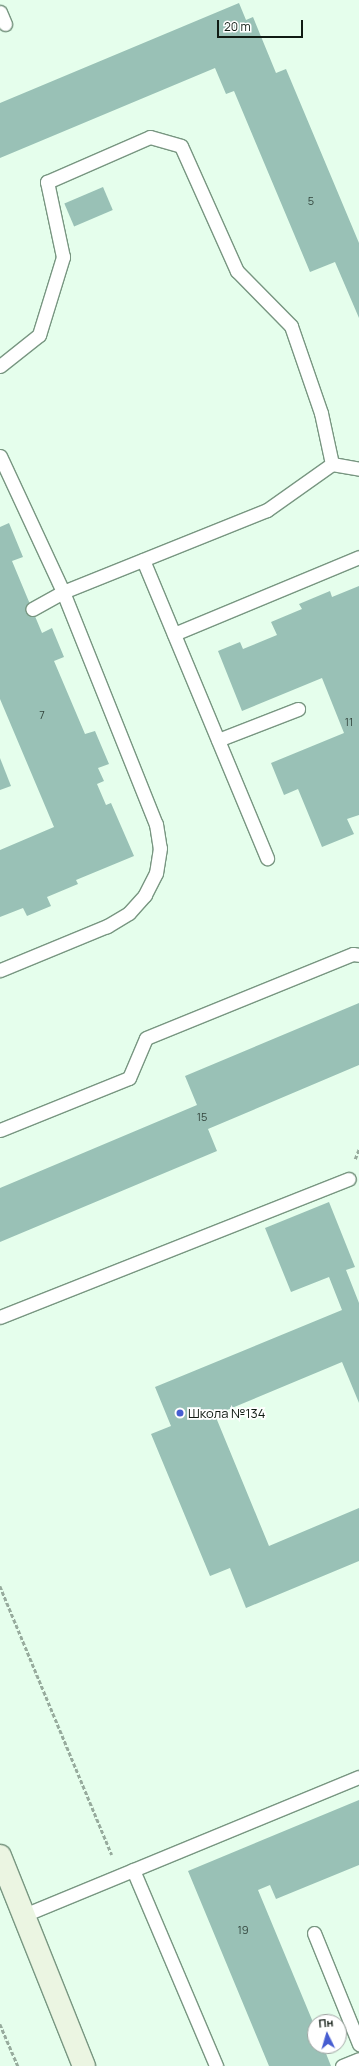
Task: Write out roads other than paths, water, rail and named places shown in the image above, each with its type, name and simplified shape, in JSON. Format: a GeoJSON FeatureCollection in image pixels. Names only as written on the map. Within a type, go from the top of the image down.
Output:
{"type":"FeatureCollection","features":[{"type":"Feature","properties":{"kind":"street"},"geometry":{"type":"LineString","coordinates":[[0,1856],[84,2066]]}},
{"type":"Feature","properties":{"kind":"lane"},"geometry":{"type":"LineString","coordinates":[[0,366],[40,335],[63,257],[47,182],[150,137],[181,146],[237,271],[290,326],[322,413],[332,464]]}},
{"type":"Feature","properties":{"kind":"lane"},"geometry":{"type":"LineString","coordinates":[[0,456],[63,592],[156,824],[160,848],[156,873],[145,895],[128,913],[107,926],[0,970]]}},
{"type":"Feature","properties":{"kind":"lane"},"geometry":{"type":"LineString","coordinates":[[32,609],[63,592],[267,510],[332,464],[359,470]]}},
{"type":"Feature","properties":{"kind":"lane"},"geometry":{"type":"LineString","coordinates":[[174,634],[359,557]]}},
{"type":"Feature","properties":{"kind":"lane"},"geometry":{"type":"LineString","coordinates":[[143,560],[267,858]]}},
{"type":"Feature","properties":{"kind":"lane"},"geometry":{"type":"LineString","coordinates":[[218,740],[298,709]]}},
{"type":"Feature","properties":{"kind":"lane"},"geometry":{"type":"LineString","coordinates":[[0,1130],[129,1078],[146,1038],[352,954],[359,955]]}},
{"type":"Feature","properties":{"kind":"lane"},"geometry":{"type":"LineString","coordinates":[[0,1317],[349,1179]]}},
{"type":"Feature","properties":{"kind":"lane"},"geometry":{"type":"LineString","coordinates":[[24,1915],[359,1777]]}},
{"type":"Feature","properties":{"kind":"lane"},"geometry":{"type":"LineString","coordinates":[[133,1870],[216,2066]]}},
{"type":"Feature","properties":{"kind":"lane"},"geometry":{"type":"LineString","coordinates":[[314,1933],[359,2044]]}},
{"type":"Feature","properties":{"kind":"lane"},"geometry":{"type":"LineString","coordinates":[[342,2066],[359,2059]]}},
{"type":"Feature","properties":{"kind":"place","name":"Школа №134"},"geometry":{"type":"Point","coordinates":[180,1413]}}]}
